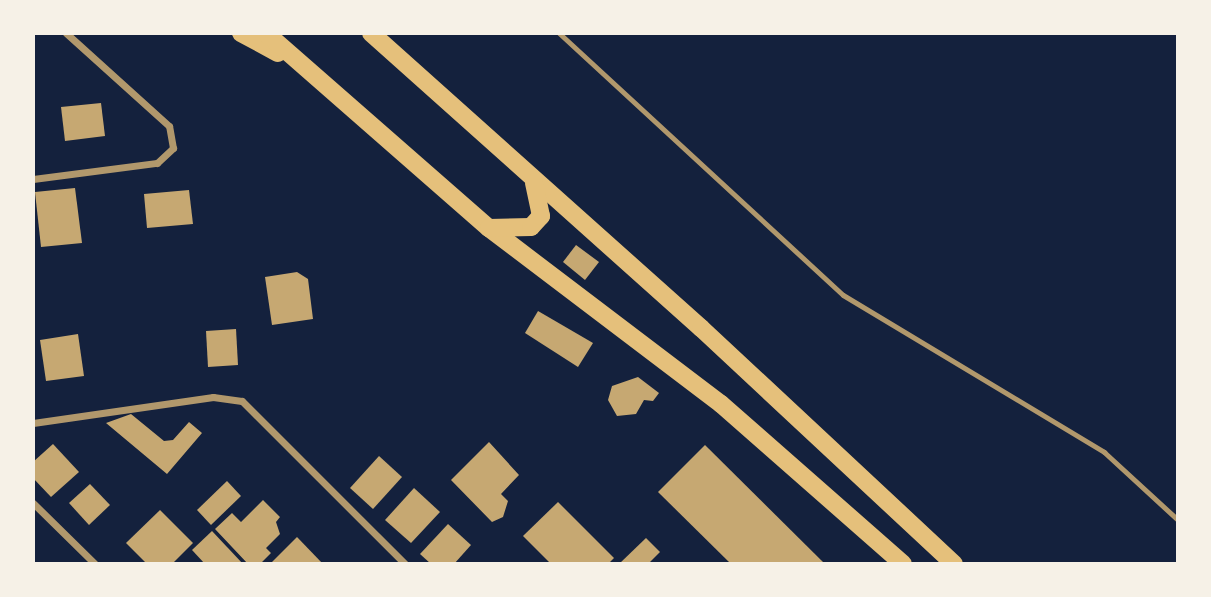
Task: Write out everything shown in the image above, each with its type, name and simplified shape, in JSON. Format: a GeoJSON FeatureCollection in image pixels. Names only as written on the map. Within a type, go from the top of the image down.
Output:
{"type":"FeatureCollection","features":[{"type":"Feature","properties":{"kind":"main road"},"geometry":{"type":"LineString","coordinates":[[241,33],[295,62]]}},
{"type":"Feature","properties":{"kind":"main road"},"geometry":{"type":"LineString","coordinates":[[266,33],[295,62],[489,228],[721,404],[903,564]]}},
{"type":"Feature","properties":{"kind":"main road"},"geometry":{"type":"LineString","coordinates":[[370,33],[534,183],[701,328],[954,564]]}},
{"type":"Feature","properties":{"kind":"main road"},"geometry":{"type":"LineString","coordinates":[[489,228],[531,227],[541,216],[534,183]]}},
{"type":"Feature","properties":{"kind":"street"},"geometry":{"type":"LineString","coordinates":[[33,179],[156,163],[173,148],[169,126],[66,33]]}},
{"type":"Feature","properties":{"kind":"street"},"geometry":{"type":"LineString","coordinates":[[33,423],[228,397],[254,410],[405,564]]}},
{"type":"Feature","properties":{"kind":"street"},"geometry":{"type":"LineString","coordinates":[[33,503],[95,564]]}},
{"type":"Feature","properties":{"kind":"lane"},"geometry":{"type":"LineString","coordinates":[[559,33],[844,295],[1104,452],[1178,520]]}},
{"type":"Feature","properties":{"kind":"building"},"geometry":{"type":"Polygon","coordinates":[[[101,103],[105,136],[65,141],[61,107],[101,103]]]}},
{"type":"Feature","properties":{"kind":"building"},"geometry":{"type":"Polygon","coordinates":[[[75,188],[82,243],[41,247],[35,192],[75,188]]]}},
{"type":"Feature","properties":{"kind":"building"},"geometry":{"type":"Polygon","coordinates":[[[189,190],[193,224],[147,228],[144,194],[189,190]]]}},
{"type":"Feature","properties":{"kind":"building"},"geometry":{"type":"Polygon","coordinates":[[[576,245],[599,262],[585,280],[563,262],[576,245]]]}},
{"type":"Feature","properties":{"kind":"building"},"geometry":{"type":"Polygon","coordinates":[[[297,272],[308,279],[313,319],[272,325],[265,277],[297,272]]]}},
{"type":"Feature","properties":{"kind":"building"},"geometry":{"type":"Polygon","coordinates":[[[538,311],[593,343],[578,367],[525,333],[538,311]]]}},
{"type":"Feature","properties":{"kind":"building"},"geometry":{"type":"Polygon","coordinates":[[[236,329],[238,365],[208,367],[206,331],[236,329]]]}},
{"type":"Feature","properties":{"kind":"building"},"geometry":{"type":"Polygon","coordinates":[[[78,334],[84,376],[46,381],[40,340],[78,334]]]}},
{"type":"Feature","properties":{"kind":"building"},"geometry":{"type":"Polygon","coordinates":[[[638,377],[659,393],[653,401],[644,400],[636,414],[617,416],[608,400],[612,386],[638,377]]]}},
{"type":"Feature","properties":{"kind":"building"},"geometry":{"type":"Polygon","coordinates":[[[131,414],[164,441],[173,440],[189,422],[202,433],[167,474],[106,423],[131,414]]]}},
{"type":"Feature","properties":{"kind":"building"},"geometry":{"type":"Polygon","coordinates":[[[489,442],[519,475],[501,494],[508,501],[503,517],[492,522],[451,480],[489,442]]]}},
{"type":"Feature","properties":{"kind":"building"},"geometry":{"type":"Polygon","coordinates":[[[53,444],[79,472],[51,497],[33,478],[33,462],[53,444]]]}},
{"type":"Feature","properties":{"kind":"building"},"geometry":{"type":"Polygon","coordinates":[[[705,445],[825,564],[731,564],[658,492],[705,445]]]}},
{"type":"Feature","properties":{"kind":"building"},"geometry":{"type":"Polygon","coordinates":[[[379,456],[402,477],[373,509],[350,488],[379,456]]]}},
{"type":"Feature","properties":{"kind":"building"},"geometry":{"type":"Polygon","coordinates":[[[227,481],[241,496],[211,525],[197,510],[227,481]]]}},
{"type":"Feature","properties":{"kind":"building"},"geometry":{"type":"Polygon","coordinates":[[[90,484],[110,505],[89,525],[69,503],[90,484]]]}},
{"type":"Feature","properties":{"kind":"building"},"geometry":{"type":"Polygon","coordinates":[[[414,488],[440,512],[411,543],[385,520],[414,488]]]}},
{"type":"Feature","properties":{"kind":"building"},"geometry":{"type":"Polygon","coordinates":[[[263,500],[280,517],[276,522],[280,534],[266,548],[271,553],[260,564],[248,564],[215,529],[232,513],[241,522],[263,500]]]}},
{"type":"Feature","properties":{"kind":"building"},"geometry":{"type":"Polygon","coordinates":[[[558,502],[614,558],[608,564],[551,564],[523,536],[558,502]]]}},
{"type":"Feature","properties":{"kind":"building"},"geometry":{"type":"Polygon","coordinates":[[[160,510],[193,543],[172,564],[147,564],[126,543],[160,510]]]}},
{"type":"Feature","properties":{"kind":"building"},"geometry":{"type":"Polygon","coordinates":[[[448,524],[471,545],[454,564],[431,564],[420,554],[448,524]]]}},
{"type":"Feature","properties":{"kind":"building"},"geometry":{"type":"Polygon","coordinates":[[[212,531],[243,564],[205,564],[192,550],[212,531]]]}},
{"type":"Feature","properties":{"kind":"building"},"geometry":{"type":"Polygon","coordinates":[[[297,537],[323,564],[270,564],[297,537]]]}},
{"type":"Feature","properties":{"kind":"building"},"geometry":{"type":"Polygon","coordinates":[[[646,538],[660,552],[648,564],[619,564],[646,538]]]}}]}
